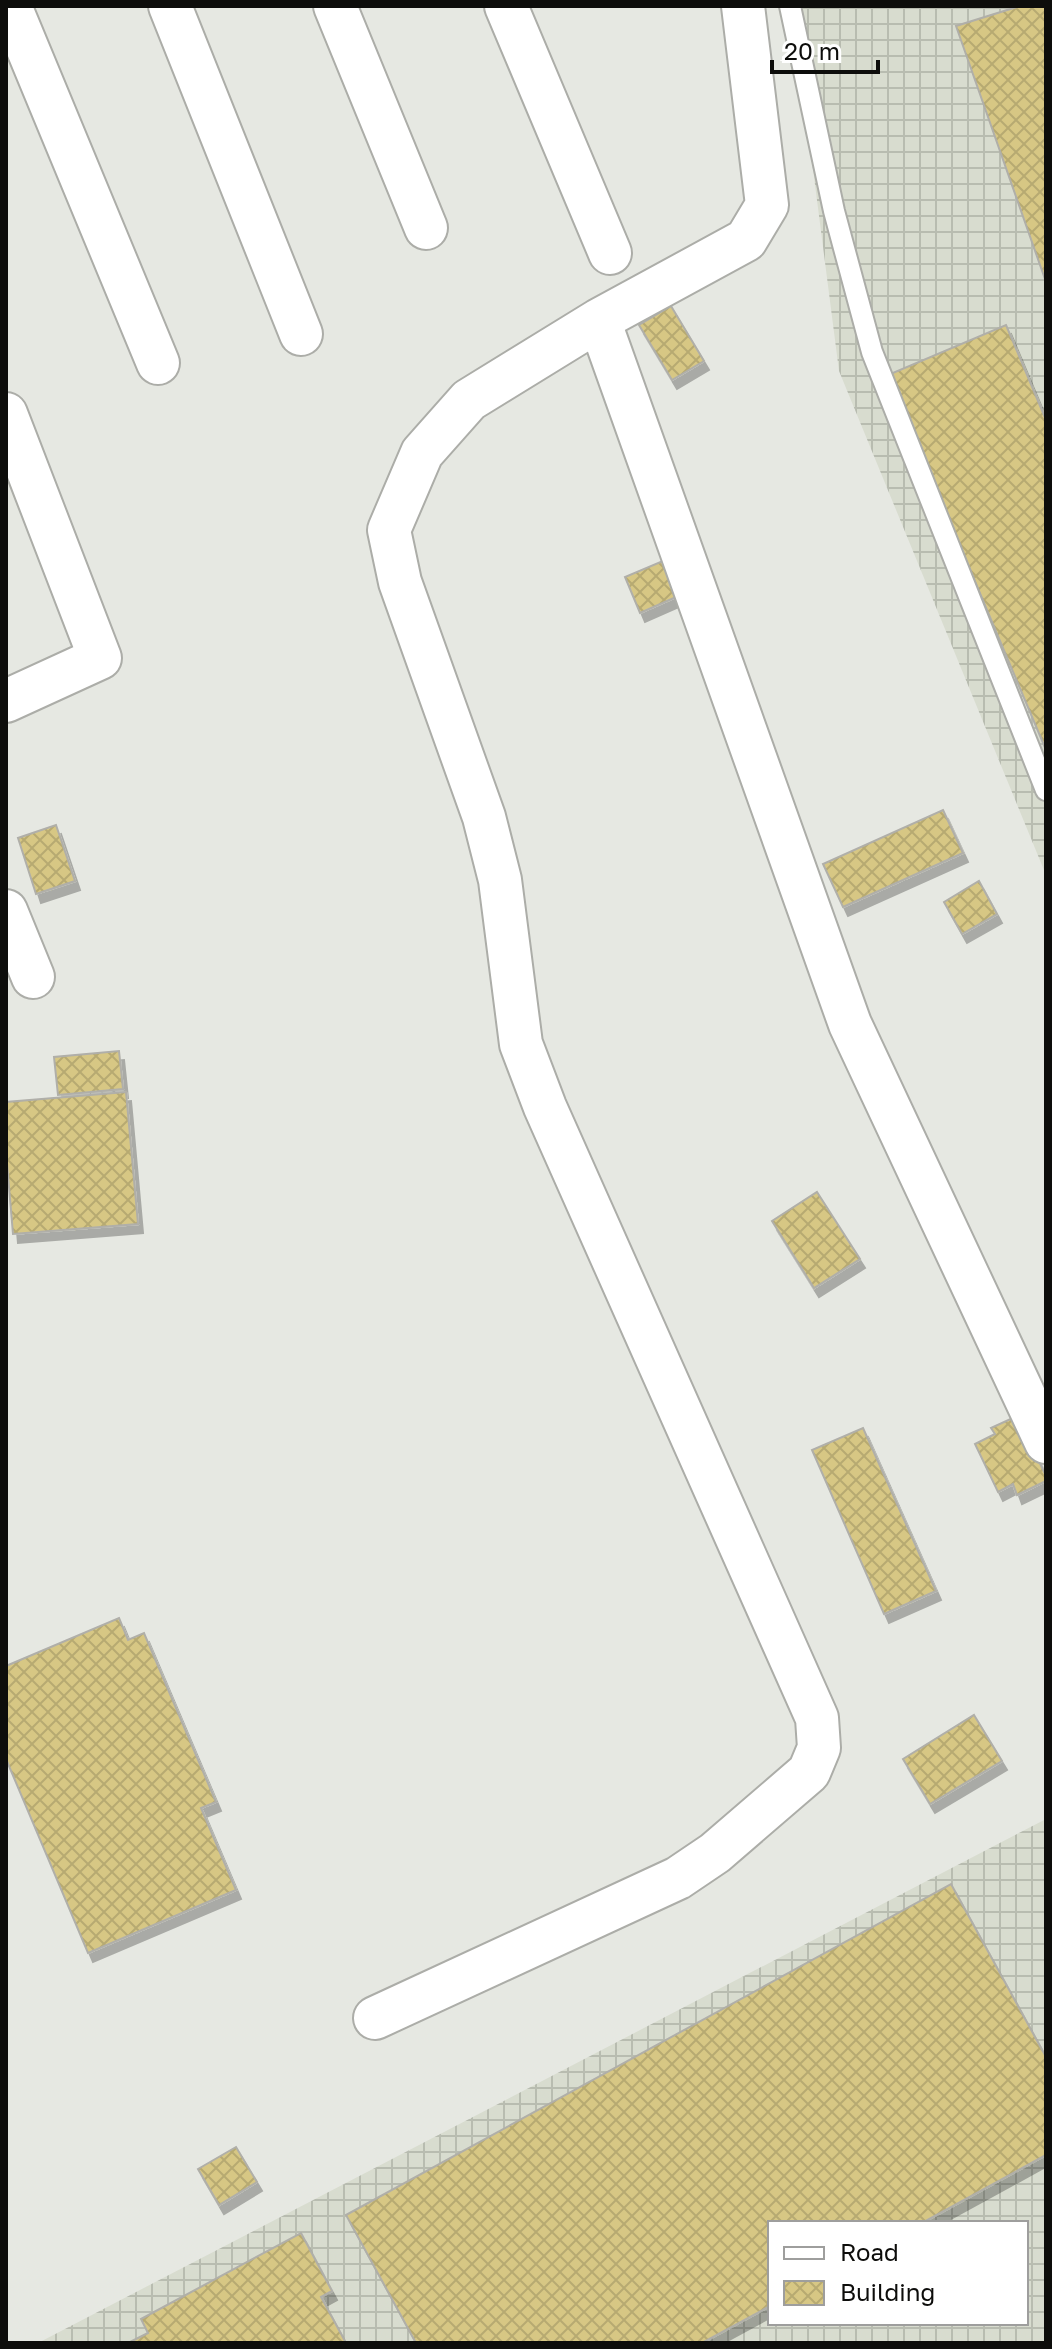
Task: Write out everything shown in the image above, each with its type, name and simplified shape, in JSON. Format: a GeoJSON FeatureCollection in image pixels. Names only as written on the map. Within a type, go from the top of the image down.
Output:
{"type":"FeatureCollection","features":[{"type":"Feature","properties":{"kind":"street"},"geometry":{"type":"LineString","coordinates":[[10,6],[158,363]]}},
{"type":"Feature","properties":{"kind":"street"},"geometry":{"type":"LineString","coordinates":[[170,6],[301,334]]}},
{"type":"Feature","properties":{"kind":"street"},"geometry":{"type":"LineString","coordinates":[[335,6],[426,228]]}},
{"type":"Feature","properties":{"kind":"street"},"geometry":{"type":"LineString","coordinates":[[506,6],[610,253]]}},
{"type":"Feature","properties":{"kind":"street"},"geometry":{"type":"LineString","coordinates":[[375,2018],[678,1878],[715,1853],[809,1772],[819,1748],[817,1718],[558,1136],[521,1044],[500,880],[484,817],[400,582],[389,530],[422,453],[469,400],[599,320],[746,240],[767,205],[743,6]]}},
{"type":"Feature","properties":{"kind":"street"},"geometry":{"type":"LineString","coordinates":[[599,320],[850,1024],[1046,1442]]}},
{"type":"Feature","properties":{"kind":"street"},"geometry":{"type":"LineString","coordinates":[[6,414],[100,658],[6,701]]}},
{"type":"Feature","properties":{"kind":"street"},"geometry":{"type":"LineString","coordinates":[[6,911],[33,977]]}},
{"type":"Feature","properties":{"kind":"lane"},"geometry":{"type":"LineString","coordinates":[[790,6],[834,211],[872,352],[1046,790]]}},
{"type":"Feature","properties":{"kind":"shaded area"},"geometry":{"type":"Polygon","coordinates":[[[792,6],[1046,6],[1046,875],[839,371],[792,6]]]}},
{"type":"Feature","properties":{"kind":"shaded area"},"geometry":{"type":"Polygon","coordinates":[[[1046,1819],[1046,2343],[38,2343],[1046,1819]]]}},
{"type":"Feature","properties":{"kind":"building"},"geometry":{"type":"Polygon","coordinates":[[[1020,6],[1046,6],[1046,282],[956,26],[1020,6]]]}},
{"type":"Feature","properties":{"kind":"building"},"geometry":{"type":"Polygon","coordinates":[[[671,306],[704,361],[672,380],[639,325],[671,306]]]}},
{"type":"Feature","properties":{"kind":"building"},"geometry":{"type":"Polygon","coordinates":[[[1006,325],[1046,420],[1046,750],[888,375],[1006,325]]]}},
{"type":"Feature","properties":{"kind":"building"},"geometry":{"type":"Polygon","coordinates":[[[677,555],[692,590],[640,613],[625,577],[677,555]]]}},
{"type":"Feature","properties":{"kind":"building"},"geometry":{"type":"Polygon","coordinates":[[[943,810],[963,853],[843,907],[823,864],[943,810]]]}},
{"type":"Feature","properties":{"kind":"building"},"geometry":{"type":"Polygon","coordinates":[[[56,825],[75,881],[36,894],[18,838],[56,825]]]}},
{"type":"Feature","properties":{"kind":"building"},"geometry":{"type":"Polygon","coordinates":[[[979,881],[997,914],[962,934],[944,902],[979,881]]]}},
{"type":"Feature","properties":{"kind":"building"},"geometry":{"type":"Polygon","coordinates":[[[119,1051],[123,1089],[58,1095],[54,1057],[119,1051]]]}},
{"type":"Feature","properties":{"kind":"building"},"geometry":{"type":"Polygon","coordinates":[[[126,1092],[138,1224],[13,1234],[6,1152],[6,1102],[126,1092]]]}},
{"type":"Feature","properties":{"kind":"building"},"geometry":{"type":"Polygon","coordinates":[[[817,1192],[860,1259],[814,1288],[772,1221],[817,1192]]]}},
{"type":"Feature","properties":{"kind":"building"},"geometry":{"type":"Polygon","coordinates":[[[1017,1416],[1046,1481],[1017,1495],[1013,1484],[998,1492],[975,1444],[995,1434],[991,1428],[1017,1416]]]}},
{"type":"Feature","properties":{"kind":"building"},"geometry":{"type":"Polygon","coordinates":[[[863,1428],[936,1591],[884,1614],[812,1450],[863,1428]]]}},
{"type":"Feature","properties":{"kind":"building"},"geometry":{"type":"Polygon","coordinates":[[[119,1618],[128,1640],[144,1633],[216,1802],[201,1808],[236,1890],[88,1953],[6,1759],[6,1666],[119,1618]]]}},
{"type":"Feature","properties":{"kind":"building"},"geometry":{"type":"Polygon","coordinates":[[[974,1715],[1002,1761],[930,1804],[903,1759],[974,1715]]]}},
{"type":"Feature","properties":{"kind":"building"},"geometry":{"type":"Polygon","coordinates":[[[951,1884],[1046,2057],[1046,2155],[926,2221],[768,2221],[768,2307],[702,2343],[416,2343],[346,2215],[951,1884]]]}},
{"type":"Feature","properties":{"kind":"building"},"geometry":{"type":"Polygon","coordinates":[[[236,2147],[257,2182],[219,2205],[198,2169],[236,2147]]]}},
{"type":"Feature","properties":{"kind":"building"},"geometry":{"type":"Polygon","coordinates":[[[301,2233],[332,2291],[321,2297],[346,2343],[128,2343],[148,2333],[141,2319],[301,2233]]]}}]}
